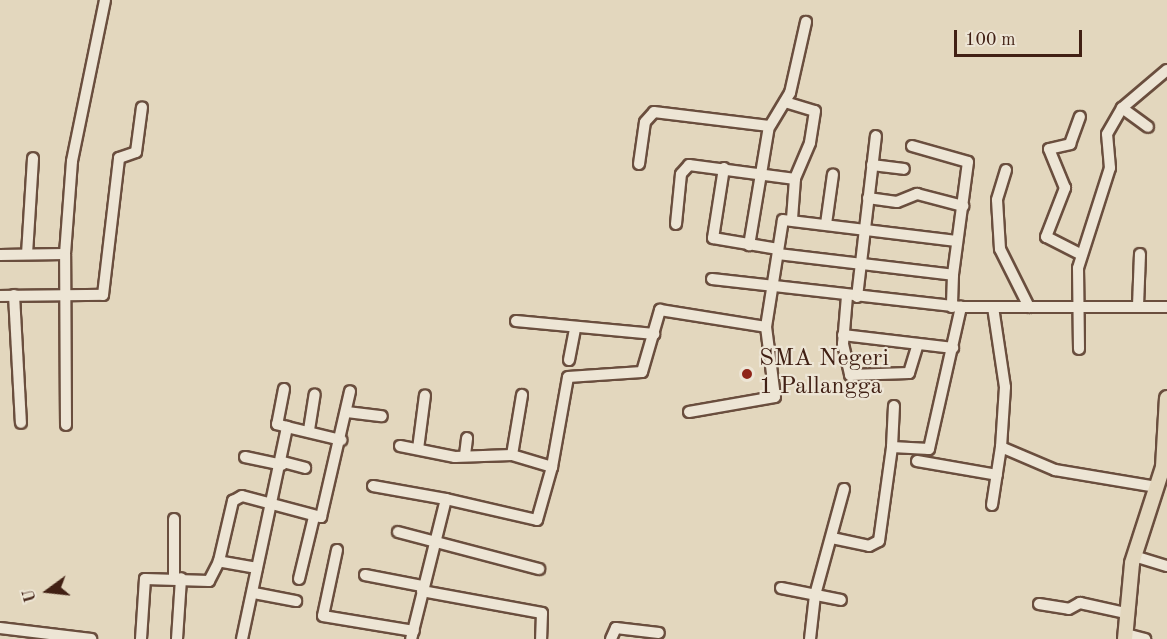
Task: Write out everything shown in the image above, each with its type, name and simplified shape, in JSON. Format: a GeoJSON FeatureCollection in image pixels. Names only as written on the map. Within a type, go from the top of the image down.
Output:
{"type":"FeatureCollection","features":[{"type":"Feature","properties":{"kind":"main road"},"geometry":{"type":"LineString","coordinates":[[1126,636],[1126,613],[1134,556],[1157,487],[1167,398]]}},
{"type":"Feature","properties":{"kind":"street"},"geometry":{"type":"LineString","coordinates":[[66,425],[65,255],[75,143],[105,0]]}},
{"type":"Feature","properties":{"kind":"street"},"geometry":{"type":"LineString","coordinates":[[749,245],[759,173],[770,126],[785,102],[806,22]]}},
{"type":"Feature","properties":{"kind":"street"},"geometry":{"type":"LineString","coordinates":[[1078,349],[1076,306],[1080,254],[1110,168],[1107,134],[1122,108],[1167,70]]}},
{"type":"Feature","properties":{"kind":"street"},"geometry":{"type":"LineString","coordinates":[[785,102],[815,111],[810,143],[795,178],[792,219]]}},
{"type":"Feature","properties":{"kind":"street"},"geometry":{"type":"LineString","coordinates":[[0,296],[103,295],[119,158],[136,152],[142,107]]}},
{"type":"Feature","properties":{"kind":"street"},"geometry":{"type":"LineString","coordinates":[[1122,108],[1148,127]]}},
{"type":"Feature","properties":{"kind":"street"},"geometry":{"type":"LineString","coordinates":[[639,164],[645,122],[654,112],[770,126]]}},
{"type":"Feature","properties":{"kind":"street"},"geometry":{"type":"LineString","coordinates":[[1080,117],[1070,144],[1049,149],[1065,188],[1046,237],[1080,254]]}},
{"type":"Feature","properties":{"kind":"street"},"geometry":{"type":"LineString","coordinates":[[876,136],[862,264],[843,335],[852,375],[909,373],[917,346]]}},
{"type":"Feature","properties":{"kind":"street"},"geometry":{"type":"LineString","coordinates":[[892,447],[926,451],[932,445],[953,348],[956,307],[953,275],[967,160],[912,146]]}},
{"type":"Feature","properties":{"kind":"street"},"geometry":{"type":"LineString","coordinates":[[27,254],[33,158]]}},
{"type":"Feature","properties":{"kind":"street"},"geometry":{"type":"LineString","coordinates":[[872,165],[904,169]]}},
{"type":"Feature","properties":{"kind":"street"},"geometry":{"type":"LineString","coordinates":[[676,224],[684,167],[724,168],[795,178]]}},
{"type":"Feature","properties":{"kind":"street"},"geometry":{"type":"LineString","coordinates":[[724,168],[713,238],[862,264],[953,275]]}},
{"type":"Feature","properties":{"kind":"street"},"geometry":{"type":"LineString","coordinates":[[1006,170],[997,200],[1000,249],[1029,307]]}},
{"type":"Feature","properties":{"kind":"street"},"geometry":{"type":"LineString","coordinates":[[826,224],[833,174]]}},
{"type":"Feature","properties":{"kind":"street"},"geometry":{"type":"LineString","coordinates":[[868,198],[897,202],[917,194],[963,206]]}},
{"type":"Feature","properties":{"kind":"street"},"geometry":{"type":"LineString","coordinates":[[689,412],[773,399],[766,327],[781,222],[792,219],[864,231],[956,241]]}},
{"type":"Feature","properties":{"kind":"street"},"geometry":{"type":"LineString","coordinates":[[1138,306],[1140,254]]}},
{"type":"Feature","properties":{"kind":"street"},"geometry":{"type":"LineString","coordinates":[[0,255],[65,255]]}},
{"type":"Feature","properties":{"kind":"street"},"geometry":{"type":"LineString","coordinates":[[712,279],[956,307],[1167,307]]}},
{"type":"Feature","properties":{"kind":"street"},"geometry":{"type":"LineString","coordinates":[[14,295],[21,423]]}},
{"type":"Feature","properties":{"kind":"street"},"geometry":{"type":"LineString","coordinates":[[992,505],[1001,447],[1005,387],[993,307]]}},
{"type":"Feature","properties":{"kind":"street"},"geometry":{"type":"LineString","coordinates":[[373,486],[446,499],[537,520],[552,467],[568,377],[642,372],[664,308],[716,323],[766,327]]}},
{"type":"Feature","properties":{"kind":"street"},"geometry":{"type":"LineString","coordinates":[[516,321],[575,330],[654,334]]}},
{"type":"Feature","properties":{"kind":"street"},"geometry":{"type":"LineString","coordinates":[[568,360],[575,330]]}},
{"type":"Feature","properties":{"kind":"street"},"geometry":{"type":"LineString","coordinates":[[843,335],[917,346],[953,348]]}},
{"type":"Feature","properties":{"kind":"street"},"geometry":{"type":"LineString","coordinates":[[284,389],[278,424],[309,430],[341,440]]}},
{"type":"Feature","properties":{"kind":"street"},"geometry":{"type":"LineString","coordinates":[[299,579],[314,518],[326,508],[350,391]]}},
{"type":"Feature","properties":{"kind":"street"},"geometry":{"type":"LineString","coordinates":[[309,430],[315,394]]}},
{"type":"Feature","properties":{"kind":"street"},"geometry":{"type":"LineString","coordinates":[[418,448],[425,395]]}},
{"type":"Feature","properties":{"kind":"street"},"geometry":{"type":"LineString","coordinates":[[512,455],[522,396]]}},
{"type":"Feature","properties":{"kind":"street"},"geometry":{"type":"LineString","coordinates":[[832,538],[869,546],[879,541],[892,447],[894,406]]}},
{"type":"Feature","properties":{"kind":"street"},"geometry":{"type":"LineString","coordinates":[[347,412],[382,416]]}},
{"type":"Feature","properties":{"kind":"street"},"geometry":{"type":"LineString","coordinates":[[242,639],[254,593],[268,506],[283,464],[288,427]]}},
{"type":"Feature","properties":{"kind":"street"},"geometry":{"type":"LineString","coordinates":[[465,455],[467,438]]}},
{"type":"Feature","properties":{"kind":"street"},"geometry":{"type":"LineString","coordinates":[[400,446],[465,455],[512,455],[552,467]]}},
{"type":"Feature","properties":{"kind":"street"},"geometry":{"type":"LineString","coordinates":[[1001,447],[1062,471],[1157,487]]}},
{"type":"Feature","properties":{"kind":"street"},"geometry":{"type":"LineString","coordinates":[[245,457],[305,468]]}},
{"type":"Feature","properties":{"kind":"street"},"geometry":{"type":"LineString","coordinates":[[918,460],[997,475]]}},
{"type":"Feature","properties":{"kind":"street"},"geometry":{"type":"LineString","coordinates":[[810,639],[815,596],[844,489]]}},
{"type":"Feature","properties":{"kind":"street"},"geometry":{"type":"LineString","coordinates":[[141,639],[143,581],[178,577],[211,580],[219,561],[233,501],[242,496],[268,506],[314,518]]}},
{"type":"Feature","properties":{"kind":"street"},"geometry":{"type":"LineString","coordinates":[[337,550],[323,616],[412,635],[446,499]]}},
{"type":"Feature","properties":{"kind":"street"},"geometry":{"type":"LineString","coordinates":[[174,519],[178,577],[177,639]]}},
{"type":"Feature","properties":{"kind":"street"},"geometry":{"type":"LineString","coordinates":[[398,532],[539,569]]}},
{"type":"Feature","properties":{"kind":"street"},"geometry":{"type":"LineString","coordinates":[[1134,556],[1167,566]]}},
{"type":"Feature","properties":{"kind":"street"},"geometry":{"type":"LineString","coordinates":[[219,561],[257,568]]}},
{"type":"Feature","properties":{"kind":"street"},"geometry":{"type":"LineString","coordinates":[[364,575],[507,611],[542,614],[541,639]]}},
{"type":"Feature","properties":{"kind":"street"},"geometry":{"type":"LineString","coordinates":[[781,588],[841,600]]}},
{"type":"Feature","properties":{"kind":"street"},"geometry":{"type":"LineString","coordinates":[[254,593],[296,601]]}},
{"type":"Feature","properties":{"kind":"street"},"geometry":{"type":"LineString","coordinates":[[1039,604],[1070,609],[1080,603],[1126,613]]}},
{"type":"Feature","properties":{"kind":"street"},"geometry":{"type":"LineString","coordinates":[[0,628],[92,639]]}},
{"type":"Feature","properties":{"kind":"street"},"geometry":{"type":"LineString","coordinates":[[611,639],[616,628],[659,633]]}},
{"type":"Feature","properties":{"kind":"street"},"geometry":{"type":"LineString","coordinates":[[1126,636],[1145,639]]}},
{"type":"Feature","properties":{"kind":"place","name":"SMA Negeri 1 Pallangga"},"geometry":{"type":"Point","coordinates":[747,374]}}]}
